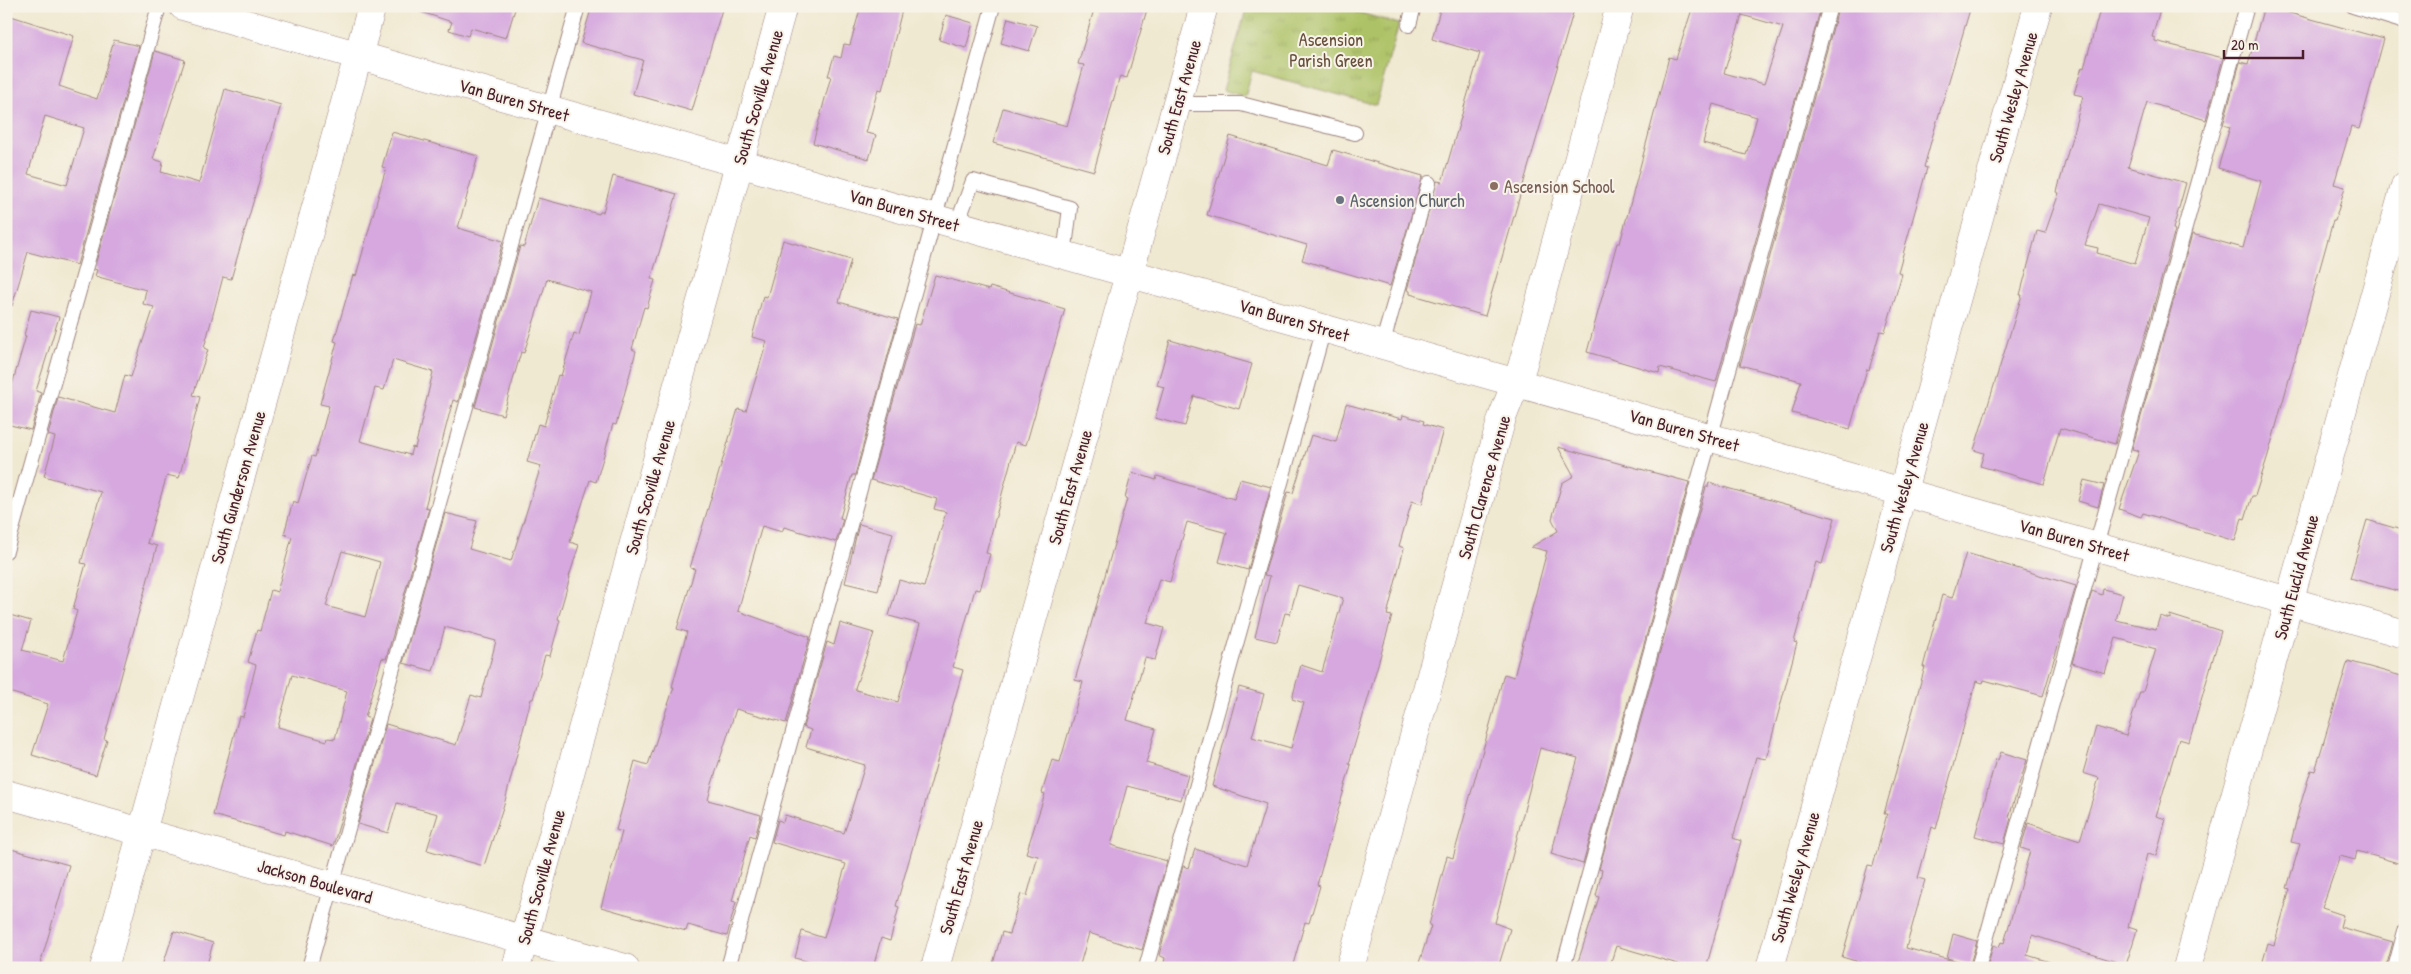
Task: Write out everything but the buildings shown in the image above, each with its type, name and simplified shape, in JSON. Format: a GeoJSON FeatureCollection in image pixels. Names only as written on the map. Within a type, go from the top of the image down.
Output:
{"type":"FeatureCollection","features":[{"type":"Feature","properties":{"kind":"street","name":"Van Buren Street"},"geometry":{"type":"LineString","coordinates":[[183,6],[2405,634]]}},
{"type":"Feature","properties":{"kind":"street","name":"South Gunderson Avenue"},"geometry":{"type":"LineString","coordinates":[[104,968],[372,6]]}},
{"type":"Feature","properties":{"kind":"street","name":"South Scoville Avenue"},"geometry":{"type":"LineString","coordinates":[[516,968],[784,6]]}},
{"type":"Feature","properties":{"kind":"street","name":"South East Avenue"},"geometry":{"type":"LineString","coordinates":[[935,968],[1204,6]]}},
{"type":"Feature","properties":{"kind":"street","name":"South Clarence Avenue"},"geometry":{"type":"LineString","coordinates":[[1350,968],[1502,418],[1522,367],[1620,6]]}},
{"type":"Feature","properties":{"kind":"street","name":"South Wesley Avenue"},"geometry":{"type":"LineString","coordinates":[[1770,968],[2038,6]]}},
{"type":"Feature","properties":{"kind":"street","name":"South Euclid Avenue"},"geometry":{"type":"LineString","coordinates":[[2187,968],[2405,186]]}},
{"type":"Feature","properties":{"kind":"street","name":"Jackson Boulevard"},"geometry":{"type":"LineString","coordinates":[[6,794],[625,968]]}},
{"type":"Feature","properties":{"kind":"lane"},"geometry":{"type":"LineString","coordinates":[[6,551],[159,6]]}},
{"type":"Feature","properties":{"kind":"lane"},"geometry":{"type":"LineString","coordinates":[[309,968],[578,6]]}},
{"type":"Feature","properties":{"kind":"lane"},"geometry":{"type":"LineString","coordinates":[[728,968],[946,221],[993,6]]}},
{"type":"Feature","properties":{"kind":"lane"},"geometry":{"type":"LineString","coordinates":[[1408,25],[1414,6]]}},
{"type":"Feature","properties":{"kind":"lane"},"geometry":{"type":"LineString","coordinates":[[1563,968],[1830,6]]}},
{"type":"Feature","properties":{"kind":"lane"},"geometry":{"type":"LineString","coordinates":[[1978,968],[2247,6]]}},
{"type":"Feature","properties":{"kind":"lane"},"geometry":{"type":"LineString","coordinates":[[2353,6],[2405,22]]}},
{"type":"Feature","properties":{"kind":"lane"},"geometry":{"type":"LineString","coordinates":[[1177,104],[1241,104],[1355,133]]}},
{"type":"Feature","properties":{"kind":"lane"},"geometry":{"type":"LineString","coordinates":[[946,221],[973,181],[1070,208],[1064,255]]}},
{"type":"Feature","properties":{"kind":"lane"},"geometry":{"type":"LineString","coordinates":[[1382,345],[1429,183]]}},
{"type":"Feature","properties":{"kind":"lane"},"geometry":{"type":"LineString","coordinates":[[1146,968],[1324,328]]}},
{"type":"Feature","properties":{"kind":"lane"},"geometry":{"type":"LineString","coordinates":[[2395,968],[2405,931]]}},
{"type":"Feature","properties":{"kind":"green space","name":"Ascension Parish Green"},"geometry":{"type":"Polygon","coordinates":[[[1247,6],[1336,6],[1399,24],[1376,105],[1252,71],[1245,97],[1223,90],[1247,6]]]}},
{"type":"Feature","properties":{"kind":"place","name":"Ascension School"},"geometry":{"type":"Point","coordinates":[1494,186]}},
{"type":"Feature","properties":{"kind":"place","name":"Ascension Church"},"geometry":{"type":"Point","coordinates":[1340,200]}}]}
